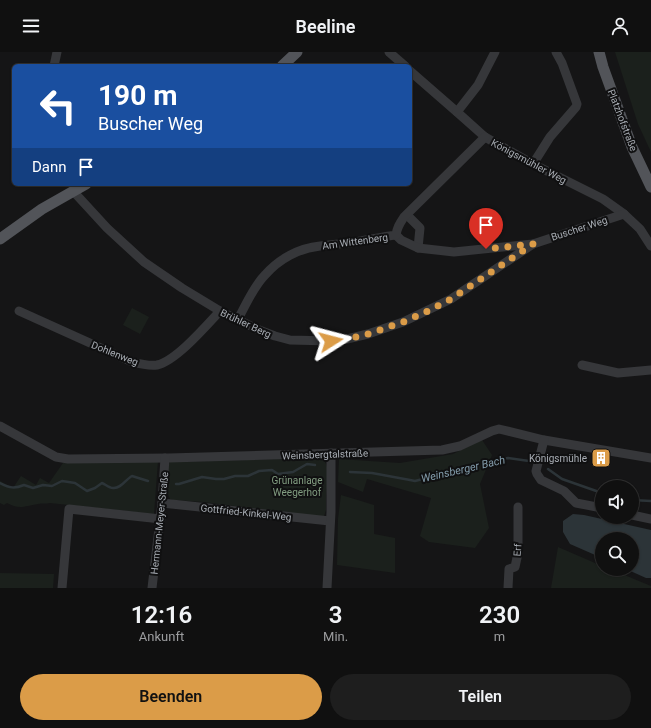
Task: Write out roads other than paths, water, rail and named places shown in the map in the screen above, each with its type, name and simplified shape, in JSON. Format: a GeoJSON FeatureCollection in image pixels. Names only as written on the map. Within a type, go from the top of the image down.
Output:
{"type":"FeatureCollection","features":[{"type":"Feature","properties":{"kind":"main road"},"geometry":{"type":"LineString","coordinates":[[284,64],[297,52]]}},
{"type":"Feature","properties":{"kind":"main road","name":"Platzhofstraße"},"geometry":{"type":"LineString","coordinates":[[599,52],[632,147],[651,187]]}},
{"type":"Feature","properties":{"kind":"main road"},"geometry":{"type":"LineString","coordinates":[[0,239],[42,209],[81,186]]}},
{"type":"Feature","properties":{"kind":"street"},"geometry":{"type":"LineString","coordinates":[[54,64],[56,52]]}},
{"type":"Feature","properties":{"kind":"street"},"geometry":{"type":"LineString","coordinates":[[388,52],[403,64]]}},
{"type":"Feature","properties":{"kind":"street"},"geometry":{"type":"LineString","coordinates":[[457,112],[478,84],[495,52]]}},
{"type":"Feature","properties":{"kind":"street"},"geometry":{"type":"LineString","coordinates":[[533,164],[550,137],[577,104],[556,52]]}},
{"type":"Feature","properties":{"kind":"street","name":"Königsmühler Weg"},"geometry":{"type":"LineString","coordinates":[[412,73],[485,137],[533,164],[603,199],[624,214],[640,229],[651,246]]}},
{"type":"Feature","properties":{"kind":"street","name":"Am Wittenberg"},"geometry":{"type":"LineString","coordinates":[[238,320],[258,283],[265,274],[288,256],[308,248],[396,235],[400,223],[407,215],[485,137]]}},
{"type":"Feature","properties":{"kind":"street","name":"Brühler Berg"},"geometry":{"type":"LineString","coordinates":[[81,186],[108,228],[144,262],[182,288],[220,311],[259,330],[290,340],[331,341],[347,339],[368,334],[403,322],[451,299],[533,244]]}},
{"type":"Feature","properties":{"kind":"street","name":"Buscher Weg"},"geometry":{"type":"LineString","coordinates":[[396,235],[401,240],[418,248],[454,252],[533,244],[624,214]]}},
{"type":"Feature","properties":{"kind":"street"},"geometry":{"type":"LineString","coordinates":[[407,215],[420,228],[418,248]]}},
{"type":"Feature","properties":{"kind":"street","name":"Dohlenweg"},"geometry":{"type":"LineString","coordinates":[[19,311],[132,362],[156,365],[174,357],[198,335],[220,311]]}},
{"type":"Feature","properties":{"kind":"street"},"geometry":{"type":"LineString","coordinates":[[582,365],[618,373],[651,370]]}},
{"type":"Feature","properties":{"kind":"street","name":"Weinsbergtalstraße"},"geometry":{"type":"LineString","coordinates":[[0,426],[62,459],[165,458],[442,450],[460,446],[492,431],[500,429],[544,440],[651,458]]}},
{"type":"Feature","properties":{"kind":"street"},"geometry":{"type":"LineString","coordinates":[[544,440],[536,474],[541,480],[564,491],[576,503],[595,507]]}},
{"type":"Feature","properties":{"kind":"street"},"geometry":{"type":"LineString","coordinates":[[327,588],[331,498],[331,453]]}},
{"type":"Feature","properties":{"kind":"street","name":"Hermann-Meyer-Straße"},"geometry":{"type":"LineString","coordinates":[[152,588],[162,503],[165,458]]}},
{"type":"Feature","properties":{"kind":"street","name":"Gottfried-Kinkel-Weg"},"geometry":{"type":"LineString","coordinates":[[162,503],[330,521]]}},
{"type":"Feature","properties":{"kind":"street","name":"Erf"},"geometry":{"type":"LineString","coordinates":[[508,588],[509,569],[515,567],[518,553],[518,507]]}},
{"type":"Feature","properties":{"kind":"street"},"geometry":{"type":"LineString","coordinates":[[62,588],[68,509],[160,518]]}},
{"type":"Feature","properties":{"kind":"street"},"geometry":{"type":"LineString","coordinates":[[639,516],[651,519]]}},
{"type":"Feature","properties":{"kind":"waterway","name":"Weinsberger Bach"},"geometry":{"type":"LineString","coordinates":[[350,472],[372,473],[415,481],[508,458],[529,461]]}},
{"type":"Feature","properties":{"kind":"waterway","name":"Weinsberger Bach"},"geometry":{"type":"LineString","coordinates":[[176,484],[202,477],[224,479],[235,476],[248,476],[259,471],[272,470],[278,474],[293,472],[307,464],[315,465]]}},
{"type":"Feature","properties":{"kind":"waterway","name":"Weinsberger Bach"},"geometry":{"type":"LineString","coordinates":[[548,469],[562,479],[595,491]]}},
{"type":"Feature","properties":{"kind":"waterway","name":"Weinsberger Bach"},"geometry":{"type":"LineString","coordinates":[[0,483],[12,487],[24,485],[33,488],[43,485],[52,486],[62,481],[75,483],[87,491],[102,483],[116,488],[132,476],[148,481]]}},
{"type":"Feature","properties":{"kind":"waterway","name":"Weinsberger Bach"},"geometry":{"type":"LineString","coordinates":[[639,500],[651,501]]}},
{"type":"Feature","properties":{"kind":"place","name":"Königsmühle"},"geometry":{"type":"Point","coordinates":[601,458]}},
{"type":"Feature","properties":{"kind":"park label","name":"Grünanlage Weegerhof"},"geometry":{"type":"Point","coordinates":[297,486]}}]}
